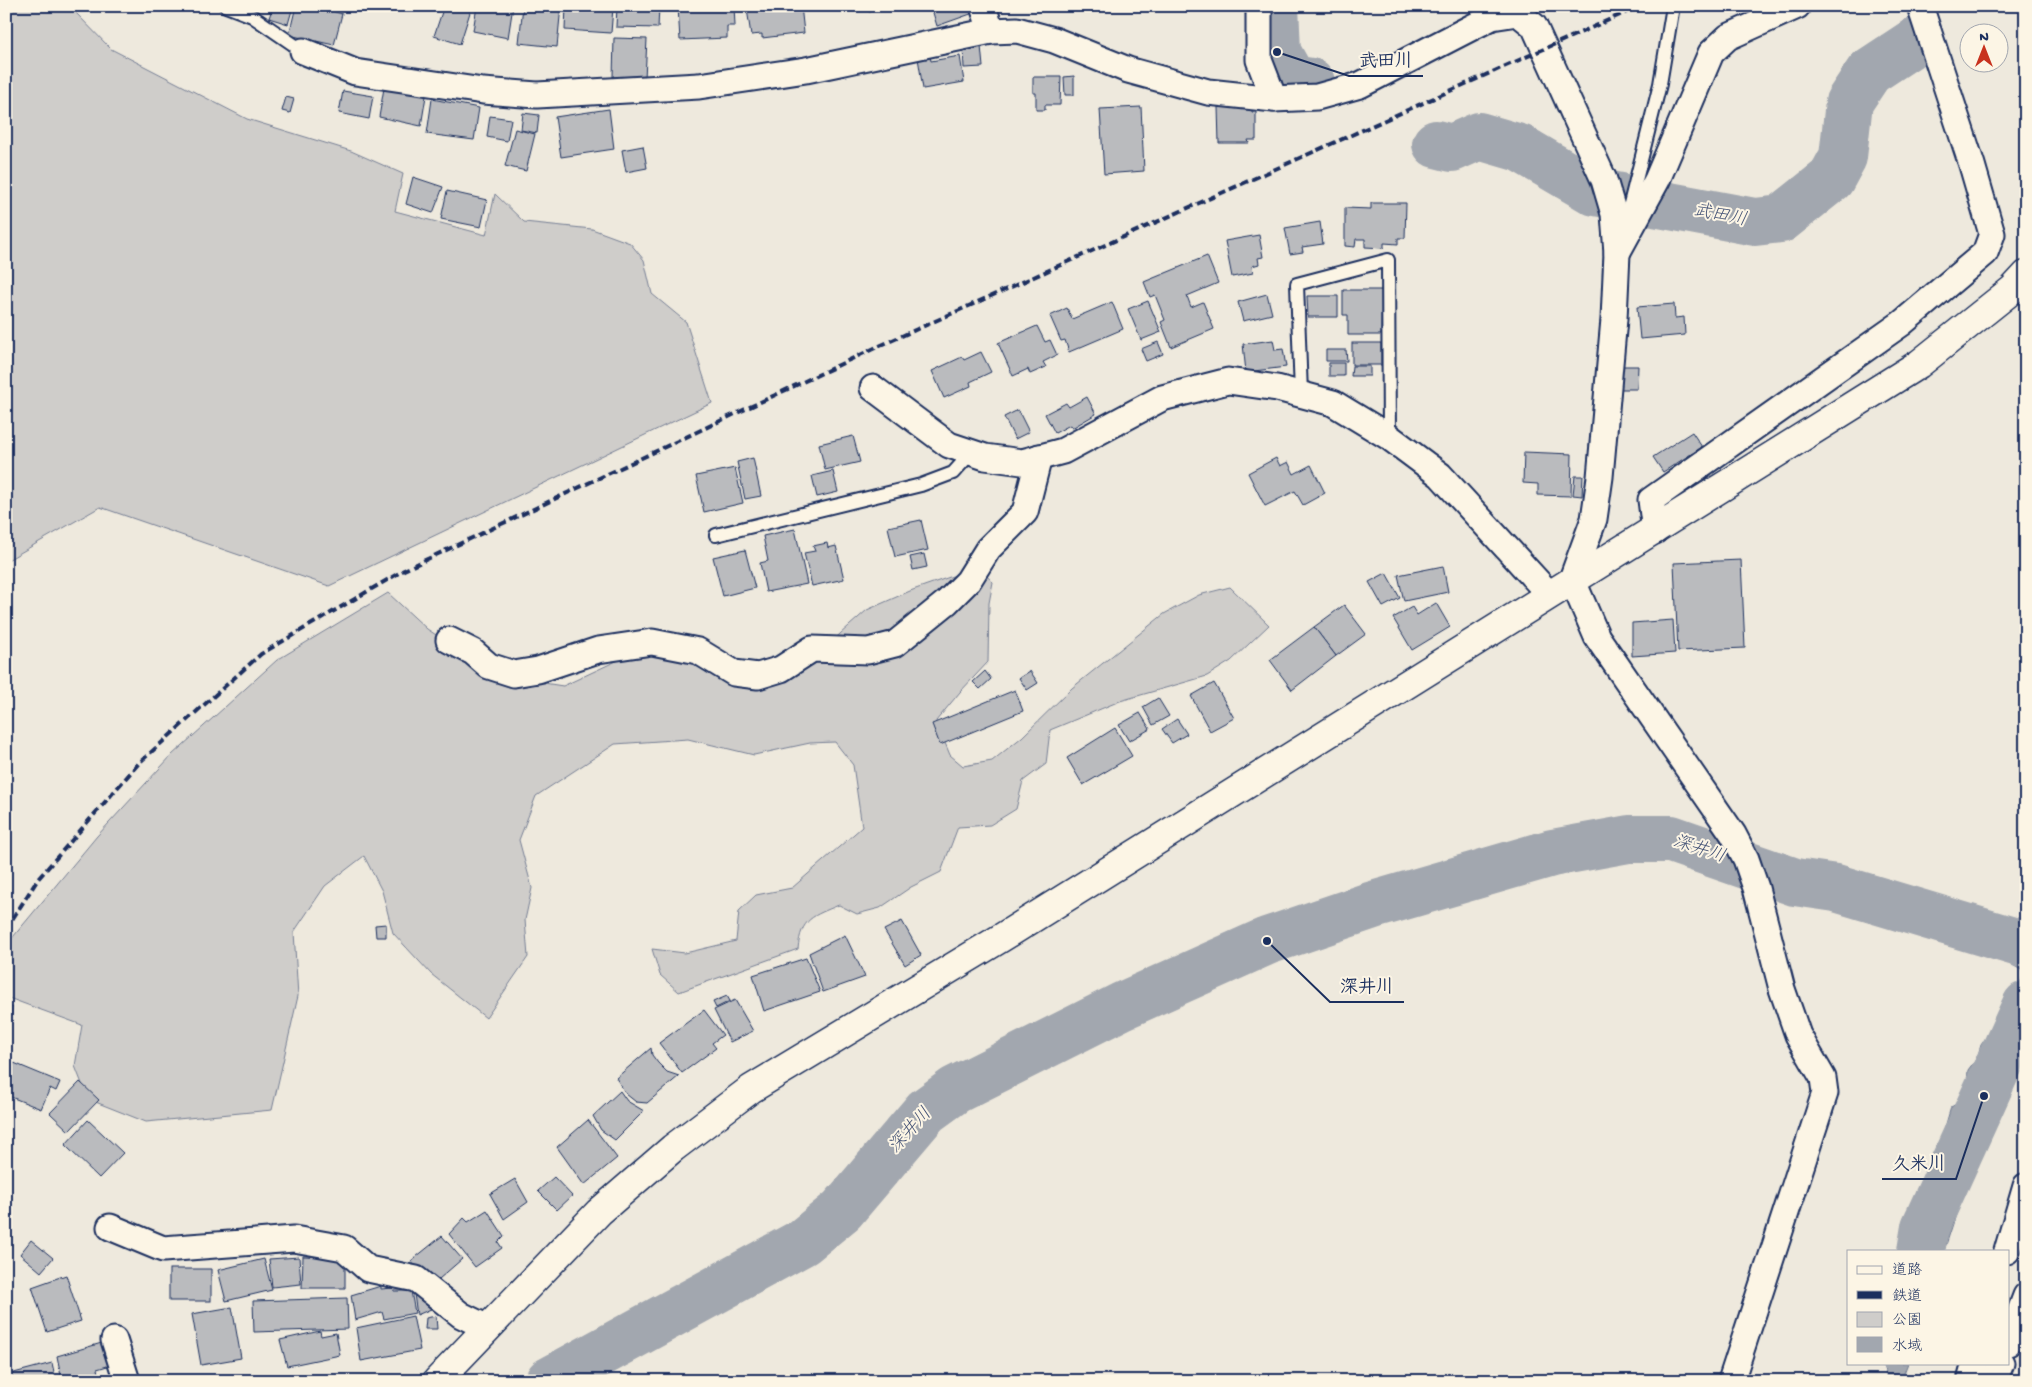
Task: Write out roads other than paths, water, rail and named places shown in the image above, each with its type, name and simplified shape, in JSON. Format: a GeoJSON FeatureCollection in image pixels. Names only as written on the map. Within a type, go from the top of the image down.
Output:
{"type":"FeatureCollection","features":[{"type":"Feature","properties":{"kind":"street"},"geometry":{"type":"LineString","coordinates":[[983,6],[991,31]]}},
{"type":"Feature","properties":{"kind":"street"},"geometry":{"type":"LineString","coordinates":[[1259,6],[1259,60],[1274,99]]}},
{"type":"Feature","properties":{"kind":"street"},"geometry":{"type":"LineString","coordinates":[[1617,252],[1658,180],[1711,53],[1728,37],[1797,6]]}},
{"type":"Feature","properties":{"kind":"street"},"geometry":{"type":"LineString","coordinates":[[1654,531],[1651,500],[1670,484],[1902,323],[1985,252],[1992,234],[1972,165],[1920,6]]}},
{"type":"Feature","properties":{"kind":"street"},"geometry":{"type":"LineString","coordinates":[[303,51],[355,72],[483,91],[537,95],[719,83],[806,70],[991,31],[1017,30],[1045,37],[1128,70],[1208,92],[1274,99],[1317,97],[1360,86],[1486,12],[1518,13],[1534,26],[1604,180],[1614,214],[1617,252],[1614,319],[1600,477],[1594,519],[1572,579],[1597,637],[1734,834],[1746,859],[1756,888],[1782,989],[1798,1034],[1823,1078],[1825,1093],[1814,1134],[1731,1381]]}},
{"type":"Feature","properties":{"kind":"street"},"geometry":{"type":"LineString","coordinates":[[438,1381],[599,1212],[673,1148],[751,1090],[1001,938],[1572,579],[1654,531],[1919,364],[2013,289],[2026,275]]}},
{"type":"Feature","properties":{"kind":"street"},"geometry":{"type":"LineString","coordinates":[[873,388],[949,445],[985,457],[1022,462],[1071,447],[1162,398],[1228,381],[1277,388],[1333,403],[1389,437],[1440,475],[1549,594]]}},
{"type":"Feature","properties":{"kind":"street"},"geometry":{"type":"LineString","coordinates":[[449,640],[473,652],[490,666],[514,674],[538,670],[598,650],[652,642],[698,651],[734,673],[758,676],[781,669],[812,648],[868,651],[895,644],[968,581],[988,549],[1025,512],[1039,457]]}},
{"type":"Feature","properties":{"kind":"street"},"geometry":{"type":"LineString","coordinates":[[2007,1250],[2026,1186]]}},
{"type":"Feature","properties":{"kind":"street"},"geometry":{"type":"LineString","coordinates":[[110,1227],[163,1249],[294,1239],[344,1248],[368,1269],[416,1279],[461,1315],[488,1328]]}},
{"type":"Feature","properties":{"kind":"street"},"geometry":{"type":"LineString","coordinates":[[2010,1338],[2026,1296]]}},
{"type":"Feature","properties":{"kind":"street"},"geometry":{"type":"LineString","coordinates":[[114,1340],[127,1381]]}},
{"type":"Feature","properties":{"kind":"street"},"geometry":{"type":"LineString","coordinates":[[1970,1381],[1975,1364]]}},
{"type":"Feature","properties":{"kind":"street"},"geometry":{"type":"LineString","coordinates":[[1994,1381],[2001,1364]]}},
{"type":"Feature","properties":{"kind":"lane"},"geometry":{"type":"LineString","coordinates":[[226,6],[252,16],[303,51]]}},
{"type":"Feature","properties":{"kind":"lane"},"geometry":{"type":"LineString","coordinates":[[1617,252],[1654,113],[1673,6]]}},
{"type":"Feature","properties":{"kind":"lane"},"geometry":{"type":"LineString","coordinates":[[1300,394],[1297,284],[1388,260],[1389,437]]}},
{"type":"Feature","properties":{"kind":"lane"},"geometry":{"type":"LineString","coordinates":[[716,535],[921,485],[953,473],[972,452]]}},
{"type":"Feature","properties":{"kind":"water"},"geometry":{"type":"Polygon","coordinates":[[[1980,918],[2026,925],[2027,977],[2025,1002],[2018,1019],[2008,1035],[1983,1062],[1983,1077],[1995,1120],[1990,1136],[1982,1136],[1944,1250],[1905,1250],[1923,1213],[1927,1188],[1951,1107],[1958,1103],[1967,1084],[1968,1070],[1977,1058],[1981,1045],[2014,997],[2025,972],[1971,942],[1980,918]]]}},
{"type":"Feature","properties":{"kind":"water"},"geometry":{"type":"Polygon","coordinates":[[[1882,1364],[1908,1364],[1901,1381],[1888,1381],[1882,1364]]]}},
{"type":"Feature","properties":{"kind":"waterway","name":"武田川"},"geometry":{"type":"LineString","coordinates":[[1275,6],[1277,52],[1292,79],[1311,82]]}},
{"type":"Feature","properties":{"kind":"waterway","name":"武田川"},"geometry":{"type":"LineString","coordinates":[[1436,144],[1452,148],[1479,136],[1520,148],[1595,192],[1755,222],[1781,219],[1831,179],[1843,157],[1849,102],[1869,72],[1919,39]]}},
{"type":"Feature","properties":{"kind":"waterway","name":"深井川"},"geometry":{"type":"LineString","coordinates":[[549,1381],[803,1242],[842,1210],[926,1111],[955,1090],[1122,1006],[1267,941],[1373,905],[1552,853],[1629,839],[1671,839],[1795,882],[1836,888],[2026,945]]}},
{"type":"Feature","properties":{"kind":"waterway"},"geometry":{"type":"LineString","coordinates":[[1921,1250],[1925,1227],[2026,1005]]}},
{"type":"Feature","properties":{"kind":"railway"},"geometry":{"type":"LineString","coordinates":[[6,929],[38,879],[139,763],[261,654],[404,570],[877,347],[1640,6]]}},
{"type":"Feature","properties":{"kind":"place","name":"武田川"},"geometry":{"type":"Point","coordinates":[1277,52]}},
{"type":"Feature","properties":{"kind":"place","name":"深井川"},"geometry":{"type":"Point","coordinates":[1267,941]}},
{"type":"Feature","properties":{"kind":"place","name":"久米川"},"geometry":{"type":"Point","coordinates":[1984,1096]}}]}
